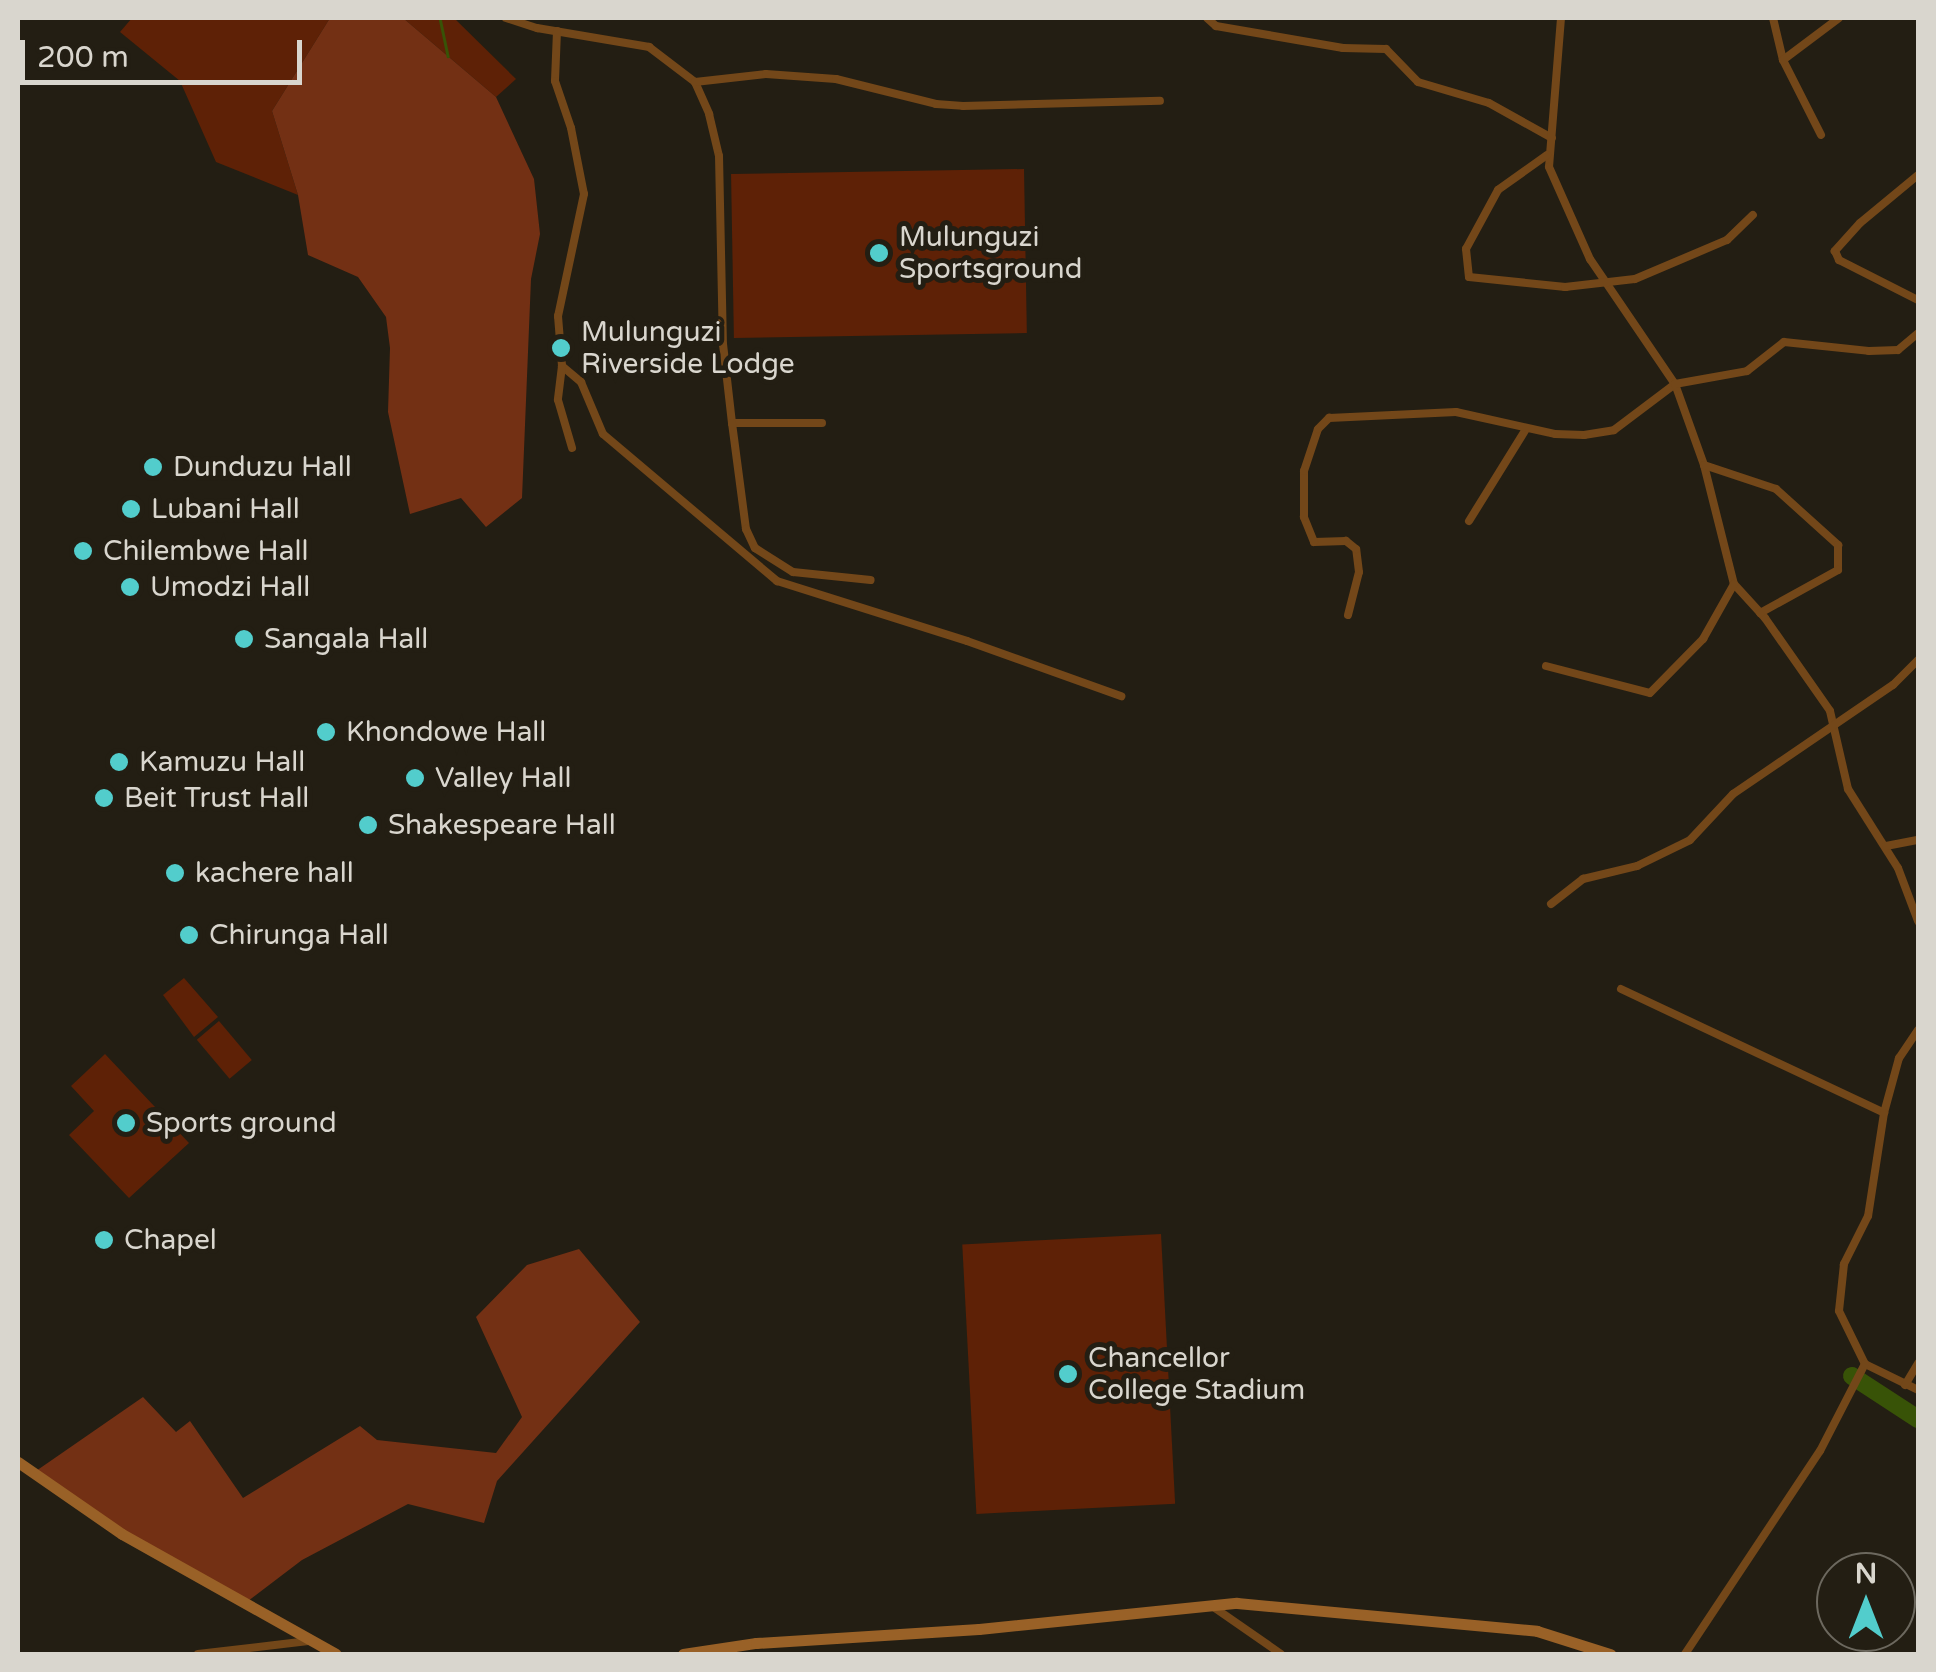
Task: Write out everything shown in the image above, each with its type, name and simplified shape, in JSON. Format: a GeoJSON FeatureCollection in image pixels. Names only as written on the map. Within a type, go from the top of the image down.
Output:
{"type":"FeatureCollection","features":[{"type":"Feature","properties":{"kind":"street"},"geometry":{"type":"LineString","coordinates":[[506,18],[650,46],[695,82],[710,114],[719,156],[722,344],[746,529],[754,548],[793,572],[871,580]]}},
{"type":"Feature","properties":{"kind":"street"},"geometry":{"type":"LineString","coordinates":[[1207,18],[1216,26],[1344,48],[1386,49],[1418,82],[1489,102],[1552,138]]}},
{"type":"Feature","properties":{"kind":"street"},"geometry":{"type":"LineString","coordinates":[[1561,18],[1552,138],[1547,155],[1564,204],[1605,284],[1675,384],[1704,465],[1725,562],[1734,584],[1760,613],[1835,723],[1848,789],[1886,846],[1918,921]]}},
{"type":"Feature","properties":{"kind":"street"},"geometry":{"type":"LineString","coordinates":[[1774,18],[1783,60],[1821,136]]}},
{"type":"Feature","properties":{"kind":"street"},"geometry":{"type":"LineString","coordinates":[[1783,60],[1839,18]]}},
{"type":"Feature","properties":{"kind":"street"},"geometry":{"type":"LineString","coordinates":[[557,30],[555,81],[571,128],[584,194],[558,316],[562,366],[558,400],[572,448]]}},
{"type":"Feature","properties":{"kind":"street"},"geometry":{"type":"LineString","coordinates":[[695,82],[766,74],[836,79],[950,105],[1160,101]]}},
{"type":"Feature","properties":{"kind":"street"},"geometry":{"type":"LineString","coordinates":[[1547,155],[1498,190],[1466,249],[1464,267],[1469,276],[1565,287],[1635,279],[1684,261],[1736,235],[1753,215]]}},
{"type":"Feature","properties":{"kind":"street"},"geometry":{"type":"LineString","coordinates":[[1918,175],[1860,223],[1835,251],[1839,260],[1918,300]]}},
{"type":"Feature","properties":{"kind":"street"},"geometry":{"type":"LineString","coordinates":[[1348,615],[1360,572],[1356,549],[1346,542],[1314,542],[1304,517],[1304,471],[1318,429],[1342,415],[1456,412],[1526,429],[1584,435],[1614,430],[1675,384],[1747,372],[1784,342],[1869,352],[1898,350],[1918,334]]}},
{"type":"Feature","properties":{"kind":"street"},"geometry":{"type":"LineString","coordinates":[[562,366],[581,382],[604,434],[777,581],[967,641],[1121,696]]}},
{"type":"Feature","properties":{"kind":"street"},"geometry":{"type":"LineString","coordinates":[[732,422],[822,422]]}},
{"type":"Feature","properties":{"kind":"street"},"geometry":{"type":"LineString","coordinates":[[1469,521],[1526,429]]}},
{"type":"Feature","properties":{"kind":"street"},"geometry":{"type":"LineString","coordinates":[[1704,465],[1776,489],[1838,545],[1838,570],[1760,613]]}},
{"type":"Feature","properties":{"kind":"street"},"geometry":{"type":"LineString","coordinates":[[1546,666],[1650,693],[1703,639],[1734,584]]}},
{"type":"Feature","properties":{"kind":"street"},"geometry":{"type":"LineString","coordinates":[[1551,904],[1583,879],[1637,866],[1690,840],[1733,794],[1893,685],[1918,660]]}},
{"type":"Feature","properties":{"kind":"street"},"geometry":{"type":"LineString","coordinates":[[1886,846],[1918,840]]}},
{"type":"Feature","properties":{"kind":"street"},"geometry":{"type":"LineString","coordinates":[[1621,989],[1884,1113]]}},
{"type":"Feature","properties":{"kind":"street"},"geometry":{"type":"LineString","coordinates":[[1918,1030],[1899,1058],[1884,1113],[1868,1216],[1850,1249],[1840,1294],[1841,1316],[1865,1364],[1918,1390]]}},
{"type":"Feature","properties":{"kind":"street"},"geometry":{"type":"LineString","coordinates":[[1905,1384],[1918,1362]]}},
{"type":"Feature","properties":{"kind":"street"},"geometry":{"type":"LineString","coordinates":[[1686,1654],[1820,1451],[1865,1364]]}},
{"type":"Feature","properties":{"kind":"street"},"geometry":{"type":"LineString","coordinates":[[18,1462],[122,1534],[336,1654]]}},
{"type":"Feature","properties":{"kind":"street"},"geometry":{"type":"LineString","coordinates":[[1208,1604],[1248,1627],[1281,1654]]}},
{"type":"Feature","properties":{"kind":"street"},"geometry":{"type":"LineString","coordinates":[[683,1654],[756,1643],[979,1629],[1208,1604],[1270,1604],[1470,1622],[1536,1631],[1610,1654]]}},
{"type":"Feature","properties":{"kind":"street"},"geometry":{"type":"LineString","coordinates":[[198,1654],[308,1641]]}},
{"type":"Feature","properties":{"kind":"shaded area"},"geometry":{"type":"Polygon","coordinates":[[[132,18],[330,18],[272,111],[298,195],[216,162],[180,81],[120,32],[132,18]]]}},
{"type":"Feature","properties":{"kind":"shaded area"},"geometry":{"type":"Polygon","coordinates":[[[330,18],[403,18],[496,97],[534,179],[540,234],[531,279],[522,498],[486,527],[461,498],[410,514],[388,412],[390,348],[386,317],[358,277],[308,255],[298,195],[272,111],[330,18]]]}},
{"type":"Feature","properties":{"kind":"shaded area"},"geometry":{"type":"Polygon","coordinates":[[[403,18],[454,18],[516,79],[496,97],[403,18]]]}},
{"type":"Feature","properties":{"kind":"shaded area","name":"Mulunguzi Sportsground"},"geometry":{"type":"Polygon","coordinates":[[[1024,169],[1027,333],[734,338],[731,174],[1024,169]]]}},
{"type":"Feature","properties":{"kind":"shaded area"},"geometry":{"type":"Polygon","coordinates":[[[184,978],[218,1017],[194,1037],[163,995],[184,978]]]}},
{"type":"Feature","properties":{"kind":"shaded area"},"geometry":{"type":"Polygon","coordinates":[[[219,1021],[252,1060],[230,1079],[197,1040],[219,1021]]]}},
{"type":"Feature","properties":{"kind":"shaded area","name":"Sports ground"},"geometry":{"type":"Polygon","coordinates":[[[105,1054],[189,1143],[129,1198],[69,1135],[94,1111],[71,1086],[105,1054]]]}},
{"type":"Feature","properties":{"kind":"shaded area","name":"Chancellor College Stadium"},"geometry":{"type":"Polygon","coordinates":[[[1161,1234],[1175,1504],[976,1514],[962,1244],[1161,1234]]]}},
{"type":"Feature","properties":{"kind":"shaded area"},"geometry":{"type":"Polygon","coordinates":[[[579,1249],[640,1322],[497,1481],[484,1523],[408,1504],[302,1560],[248,1601],[112,1526],[36,1471],[143,1397],[176,1432],[190,1421],[243,1498],[360,1426],[377,1440],[496,1453],[522,1417],[476,1317],[527,1265],[579,1249]]]}},
{"type":"Feature","properties":{"kind":"waterway"},"geometry":{"type":"LineString","coordinates":[[440,18],[448,56]]}},
{"type":"Feature","properties":{"kind":"waterway"},"geometry":{"type":"LineString","coordinates":[[1852,1376],[1918,1419]]}},
{"type":"Feature","properties":{"kind":"place","name":"Mulunguzi Sportsground"},"geometry":{"type":"Point","coordinates":[879,253]}},
{"type":"Feature","properties":{"kind":"place","name":"Mulunguzi Riverside Lodge"},"geometry":{"type":"Point","coordinates":[561,348]}},
{"type":"Feature","properties":{"kind":"place","name":"Dunduzu Hall"},"geometry":{"type":"Point","coordinates":[153,467]}},
{"type":"Feature","properties":{"kind":"place","name":"Lubani Hall"},"geometry":{"type":"Point","coordinates":[131,509]}},
{"type":"Feature","properties":{"kind":"place","name":"Chilembwe Hall"},"geometry":{"type":"Point","coordinates":[83,551]}},
{"type":"Feature","properties":{"kind":"place","name":"Umodzi Hall"},"geometry":{"type":"Point","coordinates":[130,587]}},
{"type":"Feature","properties":{"kind":"place","name":"Sangala Hall"},"geometry":{"type":"Point","coordinates":[244,639]}},
{"type":"Feature","properties":{"kind":"place","name":"Khondowe Hall"},"geometry":{"type":"Point","coordinates":[326,732]}},
{"type":"Feature","properties":{"kind":"place","name":"Kamuzu Hall"},"geometry":{"type":"Point","coordinates":[119,762]}},
{"type":"Feature","properties":{"kind":"place","name":"Valley Hall"},"geometry":{"type":"Point","coordinates":[415,778]}},
{"type":"Feature","properties":{"kind":"place","name":"Beit Trust Hall"},"geometry":{"type":"Point","coordinates":[104,798]}},
{"type":"Feature","properties":{"kind":"place","name":"Shakespeare Hall"},"geometry":{"type":"Point","coordinates":[368,825]}},
{"type":"Feature","properties":{"kind":"place","name":"kachere hall"},"geometry":{"type":"Point","coordinates":[175,873]}},
{"type":"Feature","properties":{"kind":"place","name":"Chirunga Hall"},"geometry":{"type":"Point","coordinates":[189,935]}},
{"type":"Feature","properties":{"kind":"place","name":"Sports ground"},"geometry":{"type":"Point","coordinates":[126,1123]}},
{"type":"Feature","properties":{"kind":"place","name":"Chapel"},"geometry":{"type":"Point","coordinates":[104,1240]}},
{"type":"Feature","properties":{"kind":"place","name":"Chancellor College Stadium"},"geometry":{"type":"Point","coordinates":[1068,1374]}}]}
